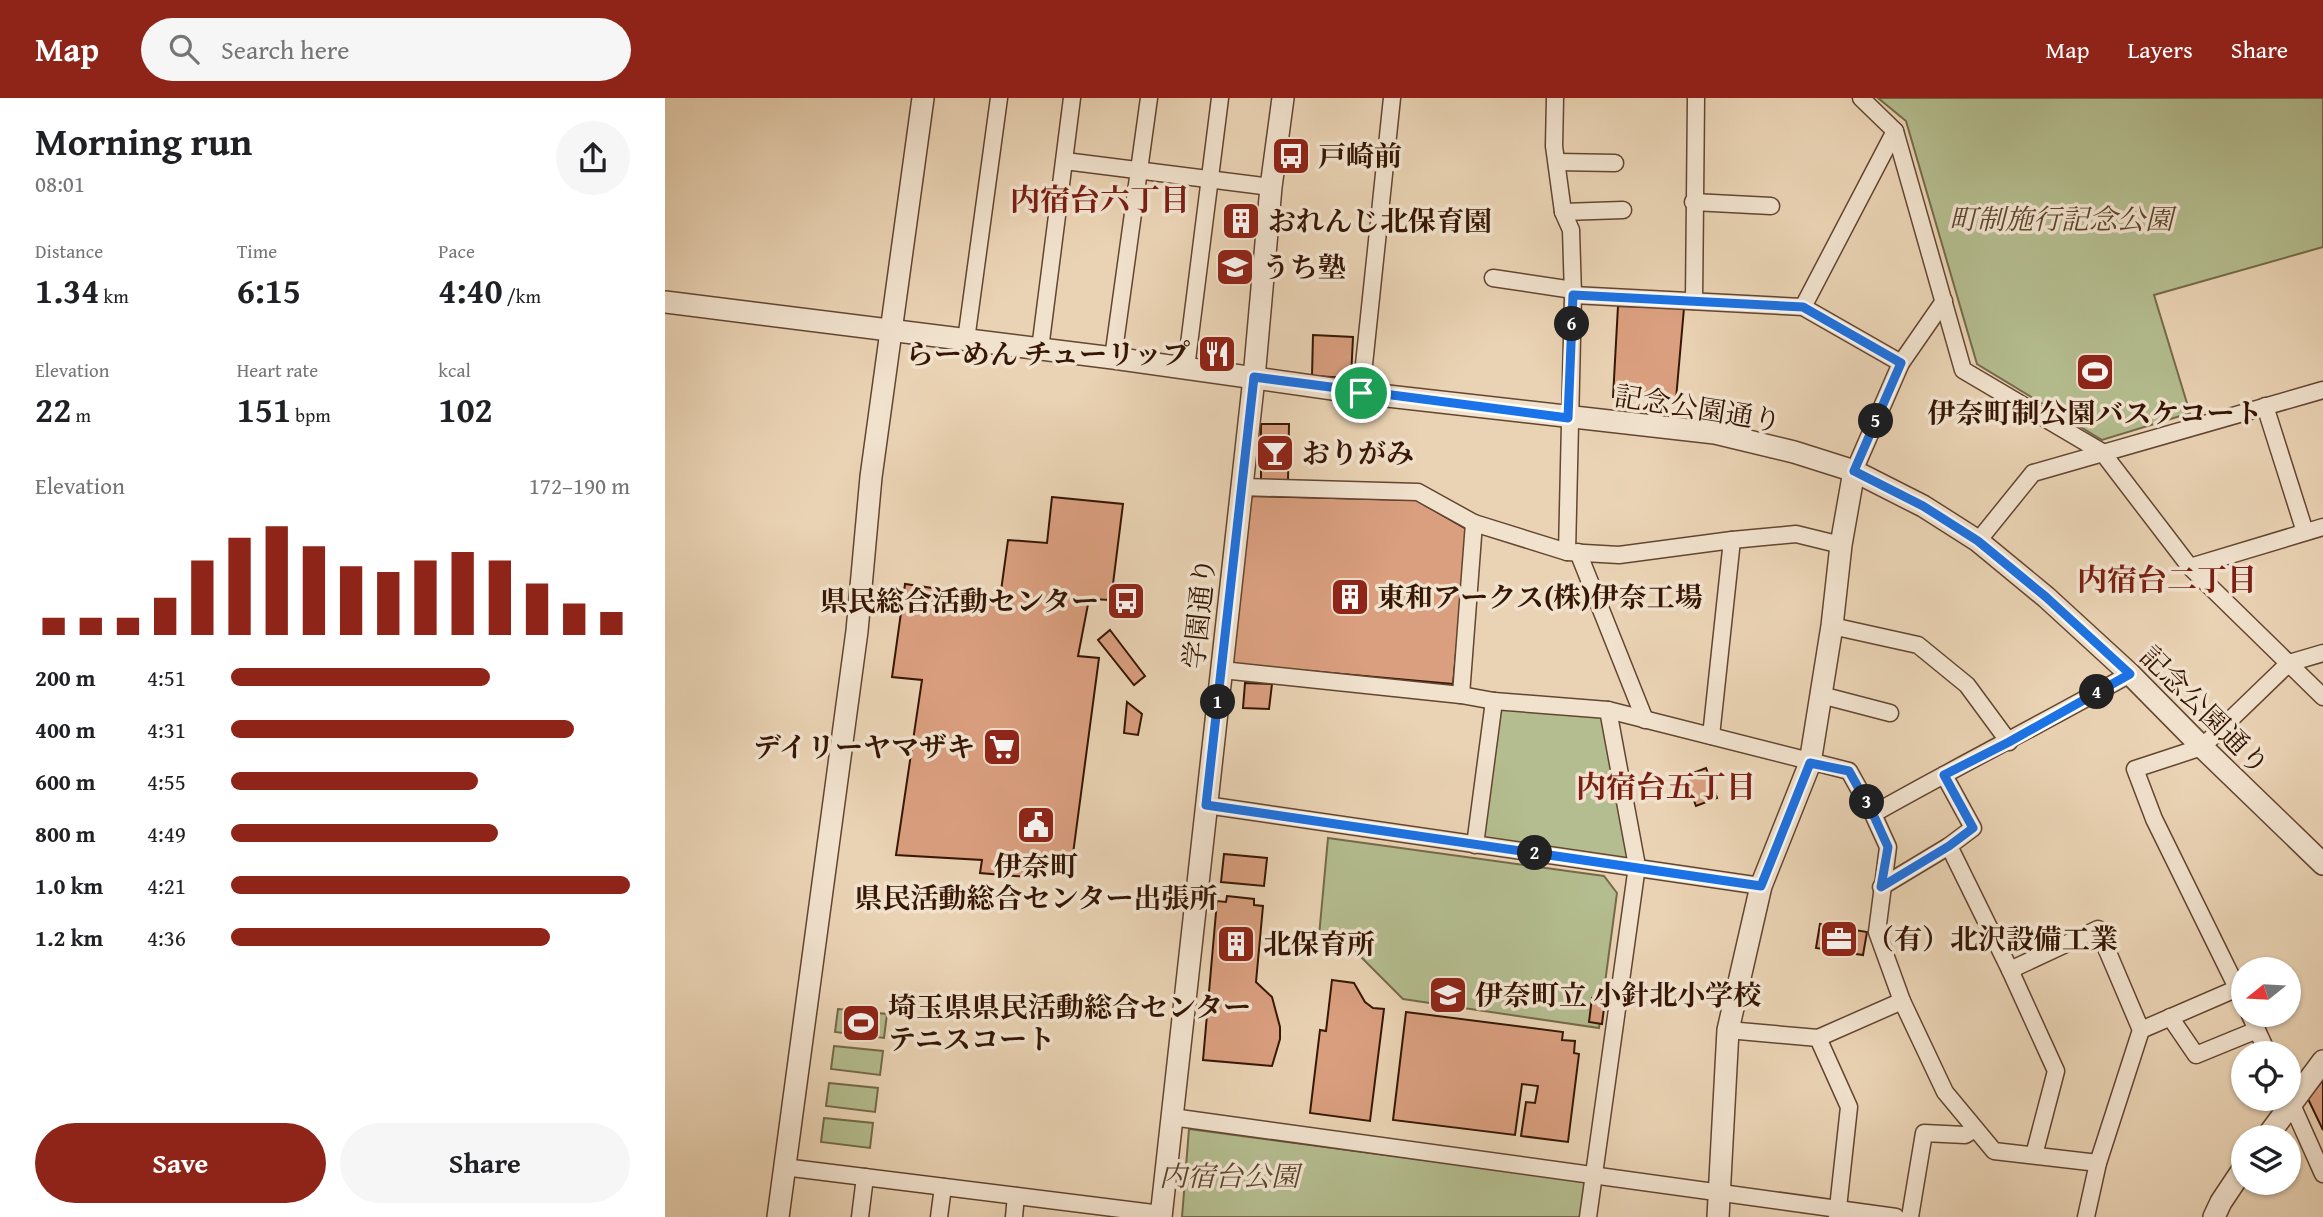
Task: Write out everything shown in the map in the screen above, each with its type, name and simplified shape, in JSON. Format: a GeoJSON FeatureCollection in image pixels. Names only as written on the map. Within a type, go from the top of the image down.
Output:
{"type":"FeatureCollection","features":[{"type":"Feature","properties":{"kind":"street"},"geometry":{"type":"LineString","coordinates":[[778,1217],[857,631],[871,477],[923,98]]}},
{"type":"Feature","properties":{"kind":"street"},"geometry":{"type":"LineString","coordinates":[[966,340],[999,98]]}},
{"type":"Feature","properties":{"kind":"street"},"geometry":{"type":"LineString","coordinates":[[1040,349],[1072,98]]}},
{"type":"Feature","properties":{"kind":"street"},"geometry":{"type":"LineString","coordinates":[[1114,358],[1149,98]]}},
{"type":"Feature","properties":{"kind":"street"},"geometry":{"type":"LineString","coordinates":[[1186,368],[1220,98]]}},
{"type":"Feature","properties":{"kind":"street","name":"学園通り"},"geometry":{"type":"LineString","coordinates":[[1161,1215],[1283,98]]}},
{"type":"Feature","properties":{"kind":"street"},"geometry":{"type":"LineString","coordinates":[[1361,393],[1392,98]]}},
{"type":"Feature","properties":{"kind":"street"},"geometry":{"type":"LineString","coordinates":[[1555,98],[1554,146],[1563,212],[1571,230],[1573,293],[1568,418],[1572,552],[1645,720]]}},
{"type":"Feature","properties":{"kind":"street"},"geometry":{"type":"LineString","coordinates":[[1694,302],[1696,98]]}},
{"type":"Feature","properties":{"kind":"street"},"geometry":{"type":"LineString","coordinates":[[1861,98],[1895,131],[1963,370],[2102,452],[2190,567],[2323,697]]}},
{"type":"Feature","properties":{"kind":"street"},"geometry":{"type":"LineString","coordinates":[[1803,307],[1895,131]]}},
{"type":"Feature","properties":{"kind":"street"},"geometry":{"type":"LineString","coordinates":[[1065,161],[1272,187]]}},
{"type":"Feature","properties":{"kind":"street"},"geometry":{"type":"LineString","coordinates":[[1557,162],[1615,163]]}},
{"type":"Feature","properties":{"kind":"street"},"geometry":{"type":"LineString","coordinates":[[1693,202],[1771,206]]}},
{"type":"Feature","properties":{"kind":"street"},"geometry":{"type":"LineString","coordinates":[[1563,212],[1623,210]]}},
{"type":"Feature","properties":{"kind":"street"},"geometry":{"type":"LineString","coordinates":[[1493,278],[1573,293],[1803,307],[1901,363]]}},
{"type":"Feature","properties":{"kind":"street"},"geometry":{"type":"LineString","coordinates":[[1718,1217],[1728,1030],[1761,886],[1810,763],[1854,471],[1901,363],[1944,301]]}},
{"type":"Feature","properties":{"kind":"street","name":"記念公園通り"},"geometry":{"type":"LineString","coordinates":[[665,302],[1114,358],[1361,393],[1715,433],[1794,452],[1854,471],[1923,506],[1978,541],[2046,597],[2130,674],[2323,864]]}},
{"type":"Feature","properties":{"kind":"street"},"geometry":{"type":"LineString","coordinates":[[1978,541],[2033,473],[2323,390]]}},
{"type":"Feature","properties":{"kind":"street"},"geometry":{"type":"LineString","coordinates":[[2266,405],[2305,532]]}},
{"type":"Feature","properties":{"kind":"street"},"geometry":{"type":"LineString","coordinates":[[1241,486],[1418,492],[1474,523],[1572,552],[1619,555],[1796,534],[1841,545]]}},
{"type":"Feature","properties":{"kind":"street"},"geometry":{"type":"LineString","coordinates":[[1461,695],[1474,523]]}},
{"type":"Feature","properties":{"kind":"street"},"geometry":{"type":"LineString","coordinates":[[2190,567],[2323,527]]}},
{"type":"Feature","properties":{"kind":"street"},"geometry":{"type":"LineString","coordinates":[[1711,736],[1732,540]]}},
{"type":"Feature","properties":{"kind":"street"},"geometry":{"type":"LineString","coordinates":[[1832,626],[1918,645],[1967,685],[2009,742]]}},
{"type":"Feature","properties":{"kind":"street"},"geometry":{"type":"LineString","coordinates":[[2231,974],[2154,819],[2135,769],[2202,747],[2290,663],[2323,653]]}},
{"type":"Feature","properties":{"kind":"street"},"geometry":{"type":"LineString","coordinates":[[1221,670],[1461,695],[1494,701],[1608,710],[1849,771],[1888,847],[1877,932],[1902,1001],[1945,1092],[1994,1152],[2098,1163]]}},
{"type":"Feature","properties":{"kind":"street"},"geometry":{"type":"LineString","coordinates":[[1873,814],[2130,674]]}},
{"type":"Feature","properties":{"kind":"street"},"geometry":{"type":"LineString","coordinates":[[1821,695],[1890,713]]}},
{"type":"Feature","properties":{"kind":"street"},"geometry":{"type":"LineString","coordinates":[[1475,845],[1494,701]]}},
{"type":"Feature","properties":{"kind":"street"},"geometry":{"type":"LineString","coordinates":[[1588,1217],[1637,866],[1608,710]]}},
{"type":"Feature","properties":{"kind":"street"},"geometry":{"type":"LineString","coordinates":[[1881,887],[1949,846],[1973,828],[1944,775]]}},
{"type":"Feature","properties":{"kind":"street"},"geometry":{"type":"LineString","coordinates":[[1206,805],[1761,886]]}},
{"type":"Feature","properties":{"kind":"street"},"geometry":{"type":"LineString","coordinates":[[1949,846],[2056,1071],[2033,1155]]}},
{"type":"Feature","properties":{"kind":"street"},"geometry":{"type":"LineString","coordinates":[[2010,970],[2098,929],[2141,1030],[2098,1163],[2086,1217]]}},
{"type":"Feature","properties":{"kind":"street"},"geometry":{"type":"LineString","coordinates":[[2141,1030],[2169,1017],[2231,997]]}},
{"type":"Feature","properties":{"kind":"street"},"geometry":{"type":"LineString","coordinates":[[1728,1030],[1818,1038],[1902,1001]]}},
{"type":"Feature","properties":{"kind":"street"},"geometry":{"type":"LineString","coordinates":[[2169,1017],[2196,1055],[2245,1027]]}},
{"type":"Feature","properties":{"kind":"street"},"geometry":{"type":"LineString","coordinates":[[1818,1038],[1849,1107],[1838,1214]]}},
{"type":"Feature","properties":{"kind":"street"},"geometry":{"type":"LineString","coordinates":[[2301,1087],[2323,1061]]}},
{"type":"Feature","properties":{"kind":"street"},"geometry":{"type":"LineString","coordinates":[[2295,1111],[2323,1174]]}},
{"type":"Feature","properties":{"kind":"street"},"geometry":{"type":"LineString","coordinates":[[1172,1117],[1720,1192],[1838,1214],[1896,1217]]}},
{"type":"Feature","properties":{"kind":"street"},"geometry":{"type":"LineString","coordinates":[[1910,1217],[1924,1133],[1965,1135],[1975,1129]]}},
{"type":"Feature","properties":{"kind":"street"},"geometry":{"type":"LineString","coordinates":[[784,1167],[1016,1196],[1093,1211],[1161,1215]]}},
{"type":"Feature","properties":{"kind":"street"},"geometry":{"type":"LineString","coordinates":[[860,1217],[865,1177]]}},
{"type":"Feature","properties":{"kind":"street"},"geometry":{"type":"LineString","coordinates":[[939,1217],[943,1187]]}},
{"type":"Feature","properties":{"kind":"street"},"geometry":{"type":"LineString","coordinates":[[2214,1217],[2231,1187]]}},
{"type":"Feature","properties":{"kind":"street"},"geometry":{"type":"LineString","coordinates":[[1014,1217],[1016,1196]]}},
{"type":"Feature","properties":{"kind":"green space","name":"町制施行記念公園"},"geometry":{"type":"Polygon","coordinates":[[[1878,98],[2323,98],[2323,247],[2154,295],[2190,413],[2102,440],[1977,364],[1906,121],[1878,98]]]}},
{"type":"Feature","properties":{"kind":"green space"},"geometry":{"type":"Polygon","coordinates":[[[1494,701],[1608,710],[1637,866],[1475,845],[1494,701]]]}},
{"type":"Feature","properties":{"kind":"green space"},"geometry":{"type":"Polygon","coordinates":[[[1328,838],[1604,876],[1617,893],[1599,1028],[1403,999],[1342,938],[1319,936],[1328,838]]]}},
{"type":"Feature","properties":{"kind":"green space","name":"埼玉県県民活動総合センター テニスコート"},"geometry":{"type":"Polygon","coordinates":[[[838,1009],[887,1014],[884,1038],[835,1032],[838,1009]]]}},
{"type":"Feature","properties":{"kind":"green space","name":"埼玉県県民活動総合センター テニスコート"},"geometry":{"type":"Polygon","coordinates":[[[834,1046],[883,1051],[880,1075],[831,1069],[834,1046]]]}},
{"type":"Feature","properties":{"kind":"green space","name":"埼玉県県民活動総合センター テニスコート"},"geometry":{"type":"Polygon","coordinates":[[[829,1083],[878,1088],[875,1112],[826,1106],[829,1083]]]}},
{"type":"Feature","properties":{"kind":"green space","name":"埼玉県県民活動総合センター テニスコート"},"geometry":{"type":"Polygon","coordinates":[[[824,1118],[873,1123],[870,1148],[821,1142],[824,1118]]]}},
{"type":"Feature","properties":{"kind":"green space","name":"内宿台公園"},"geometry":{"type":"Polygon","coordinates":[[[1189,1129],[1585,1181],[1581,1217],[1182,1217],[1189,1129]]]}},
{"type":"Feature","properties":{"kind":"building","name":"おれんじ北保育園"},"geometry":{"type":"Polygon","coordinates":[[[1232,203],[1254,205],[1250,238],[1228,236],[1232,203]]]}},
{"type":"Feature","properties":{"kind":"building"},"geometry":{"type":"Polygon","coordinates":[[[1618,306],[1684,308],[1676,399],[1613,397],[1618,306]]]}},
{"type":"Feature","properties":{"kind":"building"},"geometry":{"type":"Polygon","coordinates":[[[1313,335],[1353,337],[1351,378],[1312,376],[1313,335]]]}},
{"type":"Feature","properties":{"kind":"building","name":"らーめん チューリップ"},"geometry":{"type":"Polygon","coordinates":[[[1206,341],[1232,344],[1229,367],[1203,364],[1206,341]]]}},
{"type":"Feature","properties":{"kind":"building","name":"おりがみ"},"geometry":{"type":"Polygon","coordinates":[[[1261,424],[1289,424],[1288,481],[1261,481],[1261,424]]]}},
{"type":"Feature","properties":{"kind":"building","name":"東和アークス(株)伊奈工場"},"geometry":{"type":"Polygon","coordinates":[[[1250,496],[1416,500],[1468,530],[1453,684],[1232,664],[1250,496]]]}},
{"type":"Feature","properties":{"kind":"building"},"geometry":{"type":"Polygon","coordinates":[[[1052,497],[1123,504],[1111,600],[1089,599],[1078,656],[1099,658],[1071,869],[1027,864],[1027,877],[980,873],[982,860],[896,855],[922,680],[892,677],[905,584],[1000,598],[1008,540],[1047,543],[1052,497]]]}},
{"type":"Feature","properties":{"kind":"building"},"geometry":{"type":"Polygon","coordinates":[[[1110,630],[1145,676],[1134,685],[1098,640],[1110,630]]]}},
{"type":"Feature","properties":{"kind":"building"},"geometry":{"type":"Polygon","coordinates":[[[1245,683],[1272,684],[1269,709],[1243,708],[1245,683]]]}},
{"type":"Feature","properties":{"kind":"building"},"geometry":{"type":"Polygon","coordinates":[[[1127,702],[1142,714],[1138,735],[1124,733],[1127,702]]]}},
{"type":"Feature","properties":{"kind":"building"},"geometry":{"type":"Polygon","coordinates":[[[1706,768],[1717,798],[1696,806],[1685,776],[1706,768]]]}},
{"type":"Feature","properties":{"kind":"building"},"geometry":{"type":"Polygon","coordinates":[[[1224,854],[1267,858],[1264,886],[1221,882],[1224,854]]]}},
{"type":"Feature","properties":{"kind":"building","name":"北保育所"},"geometry":{"type":"Polygon","coordinates":[[[1227,896],[1254,899],[1254,905],[1263,906],[1256,982],[1272,997],[1280,1027],[1280,1039],[1272,1066],[1203,1060],[1217,901],[1226,902],[1227,896]]]}},
{"type":"Feature","properties":{"kind":"building"},"geometry":{"type":"Polygon","coordinates":[[[1820,924],[1867,932],[1863,955],[1816,948],[1820,924]]]}},
{"type":"Feature","properties":{"kind":"building"},"geometry":{"type":"Polygon","coordinates":[[[1332,980],[1354,983],[1365,1002],[1373,1008],[1384,1009],[1370,1121],[1310,1113],[1320,1030],[1326,1031],[1332,980]]]}},
{"type":"Feature","properties":{"kind":"building"},"geometry":{"type":"Polygon","coordinates":[[[1592,998],[1605,1000],[1602,1024],[1589,1022],[1592,998]]]}},
{"type":"Feature","properties":{"kind":"building"},"geometry":{"type":"Polygon","coordinates":[[[1406,1012],[1563,1032],[1562,1040],[1575,1041],[1574,1053],[1579,1054],[1568,1142],[1521,1136],[1526,1102],[1535,1103],[1538,1086],[1522,1084],[1515,1135],[1393,1120],[1406,1012]]]}},
{"type":"Feature","properties":{"kind":"building"},"geometry":{"type":"Polygon","coordinates":[[[2323,1080],[2323,1130],[2308,1099],[2323,1080]]]}},
{"type":"Feature","properties":{"kind":"place","name":"戸崎前"},"geometry":{"type":"Point","coordinates":[1291,156]}},
{"type":"Feature","properties":{"kind":"place","name":"おれんじ北保育園"},"geometry":{"type":"Point","coordinates":[1241,221]}},
{"type":"Feature","properties":{"kind":"place","name":"うち塾"},"geometry":{"type":"Point","coordinates":[1235,267]}},
{"type":"Feature","properties":{"kind":"place","name":"らーめん チューリップ"},"geometry":{"type":"Point","coordinates":[1217,354]}},
{"type":"Feature","properties":{"kind":"place","name":"伊奈町制公園バスケコート"},"geometry":{"type":"Point","coordinates":[2095,372]}},
{"type":"Feature","properties":{"kind":"place","name":"おりがみ"},"geometry":{"type":"Point","coordinates":[1275,453]}},
{"type":"Feature","properties":{"kind":"place","name":"東和アークス(株)伊奈工場"},"geometry":{"type":"Point","coordinates":[1350,597]}},
{"type":"Feature","properties":{"kind":"place","name":"県民総合活動センター"},"geometry":{"type":"Point","coordinates":[1126,601]}},
{"type":"Feature","properties":{"kind":"place","name":"デイリーヤマザキ"},"geometry":{"type":"Point","coordinates":[1002,747]}},
{"type":"Feature","properties":{"kind":"place","name":"伊奈町 県民活動総合センター出張所"},"geometry":{"type":"Point","coordinates":[1036,825]}},
{"type":"Feature","properties":{"kind":"place","name":"（有）北沢設備工業"},"geometry":{"type":"Point","coordinates":[1839,939]}},
{"type":"Feature","properties":{"kind":"place","name":"北保育所"},"geometry":{"type":"Point","coordinates":[1236,944]}},
{"type":"Feature","properties":{"kind":"place","name":"伊奈町立 小針北小学校"},"geometry":{"type":"Point","coordinates":[1448,995]}},
{"type":"Feature","properties":{"kind":"place","name":"埼玉県県民活動総合センター テニスコート"},"geometry":{"type":"Point","coordinates":[861,1023]}},
{"type":"Feature","properties":{"kind":"district","name":"内宿台六丁目"},"geometry":{"type":"Point","coordinates":[1100,200]}},
{"type":"Feature","properties":{"kind":"district","name":"内宿台二丁目"},"geometry":{"type":"Point","coordinates":[2167,580]}},
{"type":"Feature","properties":{"kind":"district","name":"内宿台五丁目"},"geometry":{"type":"Point","coordinates":[1666,787]}},
{"type":"Feature","properties":{"kind":"route"},"geometry":{"type":"LineString","coordinates":[[1573,295],[1803,307],[1901,363],[1854,471],[1923,506],[1978,541],[2046,597],[2130,674],[1944,775],[1973,828],[1949,846],[1881,887],[1888,847],[1849,771],[1810,763],[1761,886],[1206,805],[1254,377],[1361,393],[1568,418],[1573,295]]}}]}
